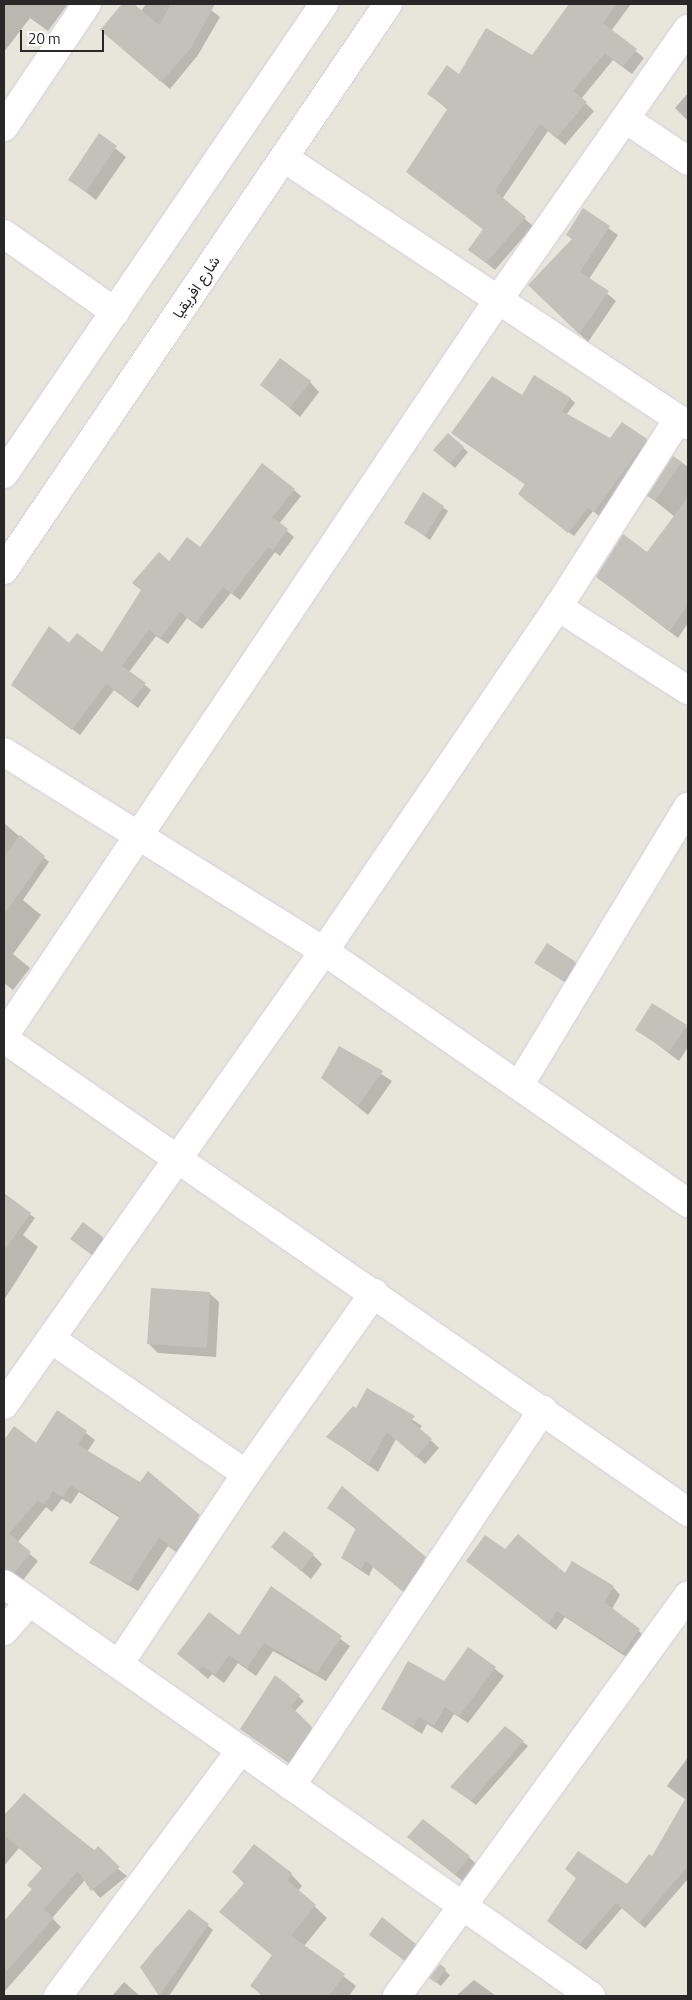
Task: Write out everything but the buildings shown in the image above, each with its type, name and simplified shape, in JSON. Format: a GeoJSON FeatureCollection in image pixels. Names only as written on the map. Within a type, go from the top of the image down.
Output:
{"type":"FeatureCollection","features":[{"type":"Feature","properties":{"kind":"street"},"geometry":{"type":"LineString","coordinates":[[4,127],[87,4]]}},
{"type":"Feature","properties":{"kind":"street"},"geometry":{"type":"LineString","coordinates":[[4,474],[324,4]]}},
{"type":"Feature","properties":{"kind":"street","name":"شارع افريقيا"},"geometry":{"type":"LineString","coordinates":[[4,570],[388,4]]}},
{"type":"Feature","properties":{"kind":"street"},"geometry":{"type":"LineString","coordinates":[[688,28],[627,120],[498,300],[4,1038],[543,1409],[688,1512]]}},
{"type":"Feature","properties":{"kind":"street"},"geometry":{"type":"LineString","coordinates":[[627,120],[688,161]]}},
{"type":"Feature","properties":{"kind":"street"},"geometry":{"type":"LineString","coordinates":[[4,1405],[324,951],[683,422],[284,158]]}},
{"type":"Feature","properties":{"kind":"street"},"geometry":{"type":"LineString","coordinates":[[4,234],[114,312]]}},
{"type":"Feature","properties":{"kind":"street"},"geometry":{"type":"LineString","coordinates":[[558,607],[688,690]]}},
{"type":"Feature","properties":{"kind":"street"},"geometry":{"type":"LineString","coordinates":[[4,752],[324,951],[520,1084],[688,1203]]}},
{"type":"Feature","properties":{"kind":"street"},"geometry":{"type":"LineString","coordinates":[[520,1084],[688,807]]}},
{"type":"Feature","properties":{"kind":"street"},"geometry":{"type":"LineString","coordinates":[[119,1664],[246,1474],[374,1293]]}},
{"type":"Feature","properties":{"kind":"street"},"geometry":{"type":"LineString","coordinates":[[51,1339],[246,1474]]}},
{"type":"Feature","properties":{"kind":"street"},"geometry":{"type":"LineString","coordinates":[[291,1786],[543,1409]]}},
{"type":"Feature","properties":{"kind":"street"},"geometry":{"type":"LineString","coordinates":[[4,1584],[591,1996]]}},
{"type":"Feature","properties":{"kind":"street"},"geometry":{"type":"LineString","coordinates":[[397,1996],[688,1595]]}},
{"type":"Feature","properties":{"kind":"street"},"geometry":{"type":"LineString","coordinates":[[4,1631],[28,1602]]}},
{"type":"Feature","properties":{"kind":"street"},"geometry":{"type":"LineString","coordinates":[[58,1996],[241,1750]]}}]}
